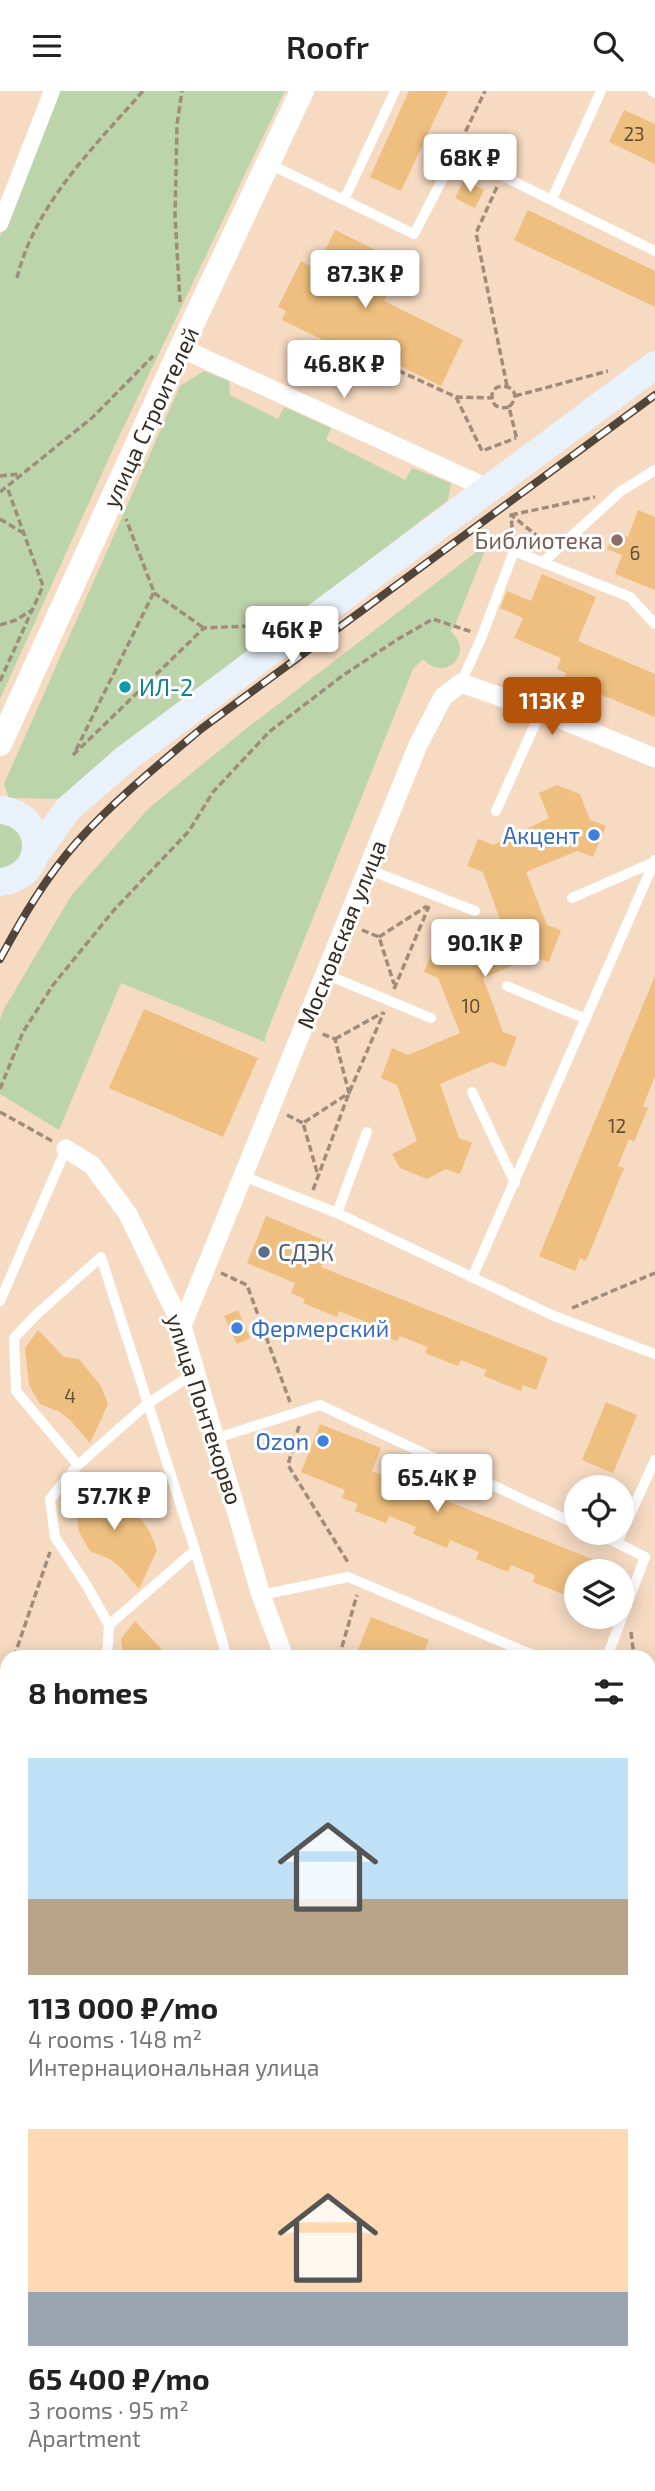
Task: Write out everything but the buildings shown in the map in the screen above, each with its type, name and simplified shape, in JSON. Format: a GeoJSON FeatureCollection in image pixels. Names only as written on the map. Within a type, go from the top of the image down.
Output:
{"type":"FeatureCollection","features":[{"type":"Feature","properties":{"kind":"main road"},"geometry":{"type":"LineString","coordinates":[[4,886],[23,874],[68,809],[124,760],[655,365]]}},
{"type":"Feature","properties":{"kind":"main road"},"geometry":{"type":"LineString","coordinates":[[10,813],[68,809]]}},
{"type":"Feature","properties":{"kind":"main road"},"geometry":{"type":"LineString","coordinates":[[10,813],[28,823],[34,833],[35,855]]}},
{"type":"Feature","properties":{"kind":"street"},"geometry":{"type":"LineString","coordinates":[[0,224],[52,91]]}},
{"type":"Feature","properties":{"kind":"street","name":"улица Строителей"},"geometry":{"type":"LineString","coordinates":[[0,744],[302,91]]}},
{"type":"Feature","properties":{"kind":"street"},"geometry":{"type":"LineString","coordinates":[[181,348],[489,489]]}},
{"type":"Feature","properties":{"kind":"street"},"geometry":{"type":"LineString","coordinates":[[461,683],[541,711],[655,758]]}},
{"type":"Feature","properties":{"kind":"street","name":"Московская улица"},"geometry":{"type":"LineString","coordinates":[[182,1327],[418,745],[443,697],[461,683]]}},
{"type":"Feature","properties":{"kind":"street","name":"улица Понтекорво"},"geometry":{"type":"LineString","coordinates":[[66,1149],[92,1165],[128,1214],[182,1327],[261,1595],[281,1650]]}},
{"type":"Feature","properties":{"kind":"lane"},"geometry":{"type":"LineString","coordinates":[[344,200],[395,91]]}},
{"type":"Feature","properties":{"kind":"lane"},"geometry":{"type":"LineString","coordinates":[[552,199],[601,91]]}},
{"type":"Feature","properties":{"kind":"lane"},"geometry":{"type":"LineString","coordinates":[[268,163],[414,234],[456,152],[655,251]]}},
{"type":"Feature","properties":{"kind":"lane"},"geometry":{"type":"LineString","coordinates":[[543,562],[621,491],[655,470]]}},
{"type":"Feature","properties":{"kind":"lane"},"geometry":{"type":"LineString","coordinates":[[514,551],[630,597],[655,624]]}},
{"type":"Feature","properties":{"kind":"lane","name":"Московская улица"},"geometry":{"type":"LineString","coordinates":[[461,683],[514,551]]}},
{"type":"Feature","properties":{"kind":"lane"},"geometry":{"type":"LineString","coordinates":[[496,811],[541,711]]}},
{"type":"Feature","properties":{"kind":"lane"},"geometry":{"type":"LineString","coordinates":[[572,898],[655,861]]}},
{"type":"Feature","properties":{"kind":"lane"},"geometry":{"type":"LineString","coordinates":[[472,1278],[655,861]]}},
{"type":"Feature","properties":{"kind":"lane"},"geometry":{"type":"LineString","coordinates":[[367,869],[475,912]]}},
{"type":"Feature","properties":{"kind":"lane"},"geometry":{"type":"LineString","coordinates":[[325,974],[431,1018]]}},
{"type":"Feature","properties":{"kind":"lane"},"geometry":{"type":"LineString","coordinates":[[507,986],[586,1019]]}},
{"type":"Feature","properties":{"kind":"lane"},"geometry":{"type":"LineString","coordinates":[[472,1092],[515,1183]]}},
{"type":"Feature","properties":{"kind":"lane"},"geometry":{"type":"LineString","coordinates":[[337,1213],[368,1132]]}},
{"type":"Feature","properties":{"kind":"lane"},"geometry":{"type":"LineString","coordinates":[[0,1301],[66,1149]]}},
{"type":"Feature","properties":{"kind":"lane"},"geometry":{"type":"LineString","coordinates":[[243,1176],[337,1213],[554,1316],[655,1354]]}},
{"type":"Feature","properties":{"kind":"lane"},"geometry":{"type":"LineString","coordinates":[[78,1465],[16,1391],[15,1338],[37,1314],[101,1257],[225,1650]]}},
{"type":"Feature","properties":{"kind":"lane"},"geometry":{"type":"LineString","coordinates":[[107,1650],[109,1625],[55,1537],[50,1499],[78,1465],[147,1404],[197,1372]]}},
{"type":"Feature","properties":{"kind":"lane"},"geometry":{"type":"LineString","coordinates":[[216,1438],[320,1405],[564,1518]]}},
{"type":"Feature","properties":{"kind":"lane"},"geometry":{"type":"LineString","coordinates":[[634,1506],[655,1460]]}},
{"type":"Feature","properties":{"kind":"lane"},"geometry":{"type":"LineString","coordinates":[[610,1650],[645,1556],[621,1545]]}},
{"type":"Feature","properties":{"kind":"lane"},"geometry":{"type":"LineString","coordinates":[[109,1625],[195,1550]]}},
{"type":"Feature","properties":{"kind":"lane"},"geometry":{"type":"LineString","coordinates":[[261,1595],[348,1577],[521,1650]]}},
{"type":"Feature","properties":{"kind":"path"},"geometry":{"type":"LineString","coordinates":[[17,278],[22,256],[48,206],[87,154],[143,91]]}},
{"type":"Feature","properties":{"kind":"path"},"geometry":{"type":"LineString","coordinates":[[180,301],[175,216],[177,125],[182,91]]}},
{"type":"Feature","properties":{"kind":"path"},"geometry":{"type":"LineString","coordinates":[[456,152],[485,91]]}},
{"type":"Feature","properties":{"kind":"path"},"geometry":{"type":"LineString","coordinates":[[502,175],[476,233],[507,386]]}},
{"type":"Feature","properties":{"kind":"path"},"geometry":{"type":"LineString","coordinates":[[323,367],[334,345]]}},
{"type":"Feature","properties":{"kind":"path"},"geometry":{"type":"LineString","coordinates":[[329,353],[368,371],[373,359],[456,397],[492,398]]}},
{"type":"Feature","properties":{"kind":"path"},"geometry":{"type":"LineString","coordinates":[[0,492],[93,417],[153,355]]}},
{"type":"Feature","properties":{"kind":"path"},"geometry":{"type":"LineString","coordinates":[[515,396],[608,371]]}},
{"type":"Feature","properties":{"kind":"path"},"geometry":{"type":"LineString","coordinates":[[499,386],[507,386],[515,396],[514,403],[501,409],[495,405],[492,398],[493,391],[499,386]]}},
{"type":"Feature","properties":{"kind":"path"},"geometry":{"type":"LineString","coordinates":[[456,397],[482,451],[518,441],[509,407]]}},
{"type":"Feature","properties":{"kind":"path"},"geometry":{"type":"LineString","coordinates":[[0,476],[22,474]]}},
{"type":"Feature","properties":{"kind":"path"},"geometry":{"type":"LineString","coordinates":[[0,681],[43,586],[7,487]]}},
{"type":"Feature","properties":{"kind":"path"},"geometry":{"type":"LineString","coordinates":[[511,515],[621,491]]}},
{"type":"Feature","properties":{"kind":"path"},"geometry":{"type":"LineString","coordinates":[[123,512],[154,592],[204,628],[270,625]]}},
{"type":"Feature","properties":{"kind":"path"},"geometry":{"type":"LineString","coordinates":[[511,515],[555,550]]}},
{"type":"Feature","properties":{"kind":"path"},"geometry":{"type":"LineString","coordinates":[[511,515],[514,551]]}},
{"type":"Feature","properties":{"kind":"path"},"geometry":{"type":"LineString","coordinates":[[0,519],[26,535]]}},
{"type":"Feature","properties":{"kind":"path"},"geometry":{"type":"LineString","coordinates":[[154,592],[73,755],[204,628]]}},
{"type":"Feature","properties":{"kind":"path"},"geometry":{"type":"LineString","coordinates":[[0,625],[16,620],[34,609]]}},
{"type":"Feature","properties":{"kind":"path"},"geometry":{"type":"LineString","coordinates":[[0,1089],[23,1032],[53,985],[114,910],[189,831],[214,792],[269,732],[342,676],[433,619],[482,636]]}},
{"type":"Feature","properties":{"kind":"path"},"geometry":{"type":"LineString","coordinates":[[309,1202],[317,1174],[349,1093],[430,904],[379,937]]}},
{"type":"Feature","properties":{"kind":"path"},"geometry":{"type":"LineString","coordinates":[[362,930],[379,937],[395,986]]}},
{"type":"Feature","properties":{"kind":"path"},"geometry":{"type":"LineString","coordinates":[[335,1039],[384,1012]]}},
{"type":"Feature","properties":{"kind":"path"},"geometry":{"type":"LineString","coordinates":[[320,1033],[335,1039]]}},
{"type":"Feature","properties":{"kind":"path"},"geometry":{"type":"LineString","coordinates":[[335,1039],[349,1093]]}},
{"type":"Feature","properties":{"kind":"path"},"geometry":{"type":"LineString","coordinates":[[303,1123],[349,1093]]}},
{"type":"Feature","properties":{"kind":"path"},"geometry":{"type":"LineString","coordinates":[[0,1112],[66,1149]]}},
{"type":"Feature","properties":{"kind":"path"},"geometry":{"type":"LineString","coordinates":[[287,1115],[303,1123],[317,1174]]}},
{"type":"Feature","properties":{"kind":"path"},"geometry":{"type":"LineString","coordinates":[[220,1273],[247,1285],[299,1426],[288,1465],[361,1582],[341,1650]]}},
{"type":"Feature","properties":{"kind":"path"},"geometry":{"type":"LineString","coordinates":[[554,1316],[655,1273]]}},
{"type":"Feature","properties":{"kind":"path"},"geometry":{"type":"LineString","coordinates":[[16,1650],[55,1537]]}},
{"type":"Feature","properties":{"kind":"green space"},"geometry":{"type":"Polygon","coordinates":[[[59,91],[285,91],[114,447],[0,699],[0,236],[59,91]]]}},
{"type":"Feature","properties":{"kind":"green space"},"geometry":{"type":"Polygon","coordinates":[[[204,371],[229,381],[230,395],[278,419],[284,407],[331,428],[326,440],[405,480],[412,468],[451,483],[448,500],[116,753],[64,799],[9,798],[4,784],[180,386],[204,371]]]}},
{"type":"Feature","properties":{"kind":"green space"},"geometry":{"type":"Polygon","coordinates":[[[488,543],[455,625],[450,631],[460,647],[459,655],[449,666],[432,666],[423,659],[413,669],[265,1042],[121,983],[59,1130],[0,1094],[0,1020],[71,896],[149,808],[247,728],[488,543]]]}},
{"type":"Feature","properties":{"kind":"green space"},"geometry":{"type":"Polygon","coordinates":[[[0,820],[25,836],[22,860],[0,872],[0,820]]]}},
{"type":"Feature","properties":{"kind":"railway"},"geometry":{"type":"LineString","coordinates":[[0,959],[35,898],[66,855],[106,812],[153,770],[201,729],[655,395]]}},
{"type":"Feature","properties":{"kind":"place","name":"Библиотека"},"geometry":{"type":"Point","coordinates":[617,540]}},
{"type":"Feature","properties":{"kind":"place","name":"ИЛ-2"},"geometry":{"type":"Point","coordinates":[125,687]}},
{"type":"Feature","properties":{"kind":"place","name":"Акцент"},"geometry":{"type":"Point","coordinates":[594,835]}},
{"type":"Feature","properties":{"kind":"place","name":"СДЭК"},"geometry":{"type":"Point","coordinates":[264,1252]}},
{"type":"Feature","properties":{"kind":"place","name":"Фермерский"},"geometry":{"type":"Point","coordinates":[237,1328]}},
{"type":"Feature","properties":{"kind":"place","name":"Ozon"},"geometry":{"type":"Point","coordinates":[323,1441]}}]}
